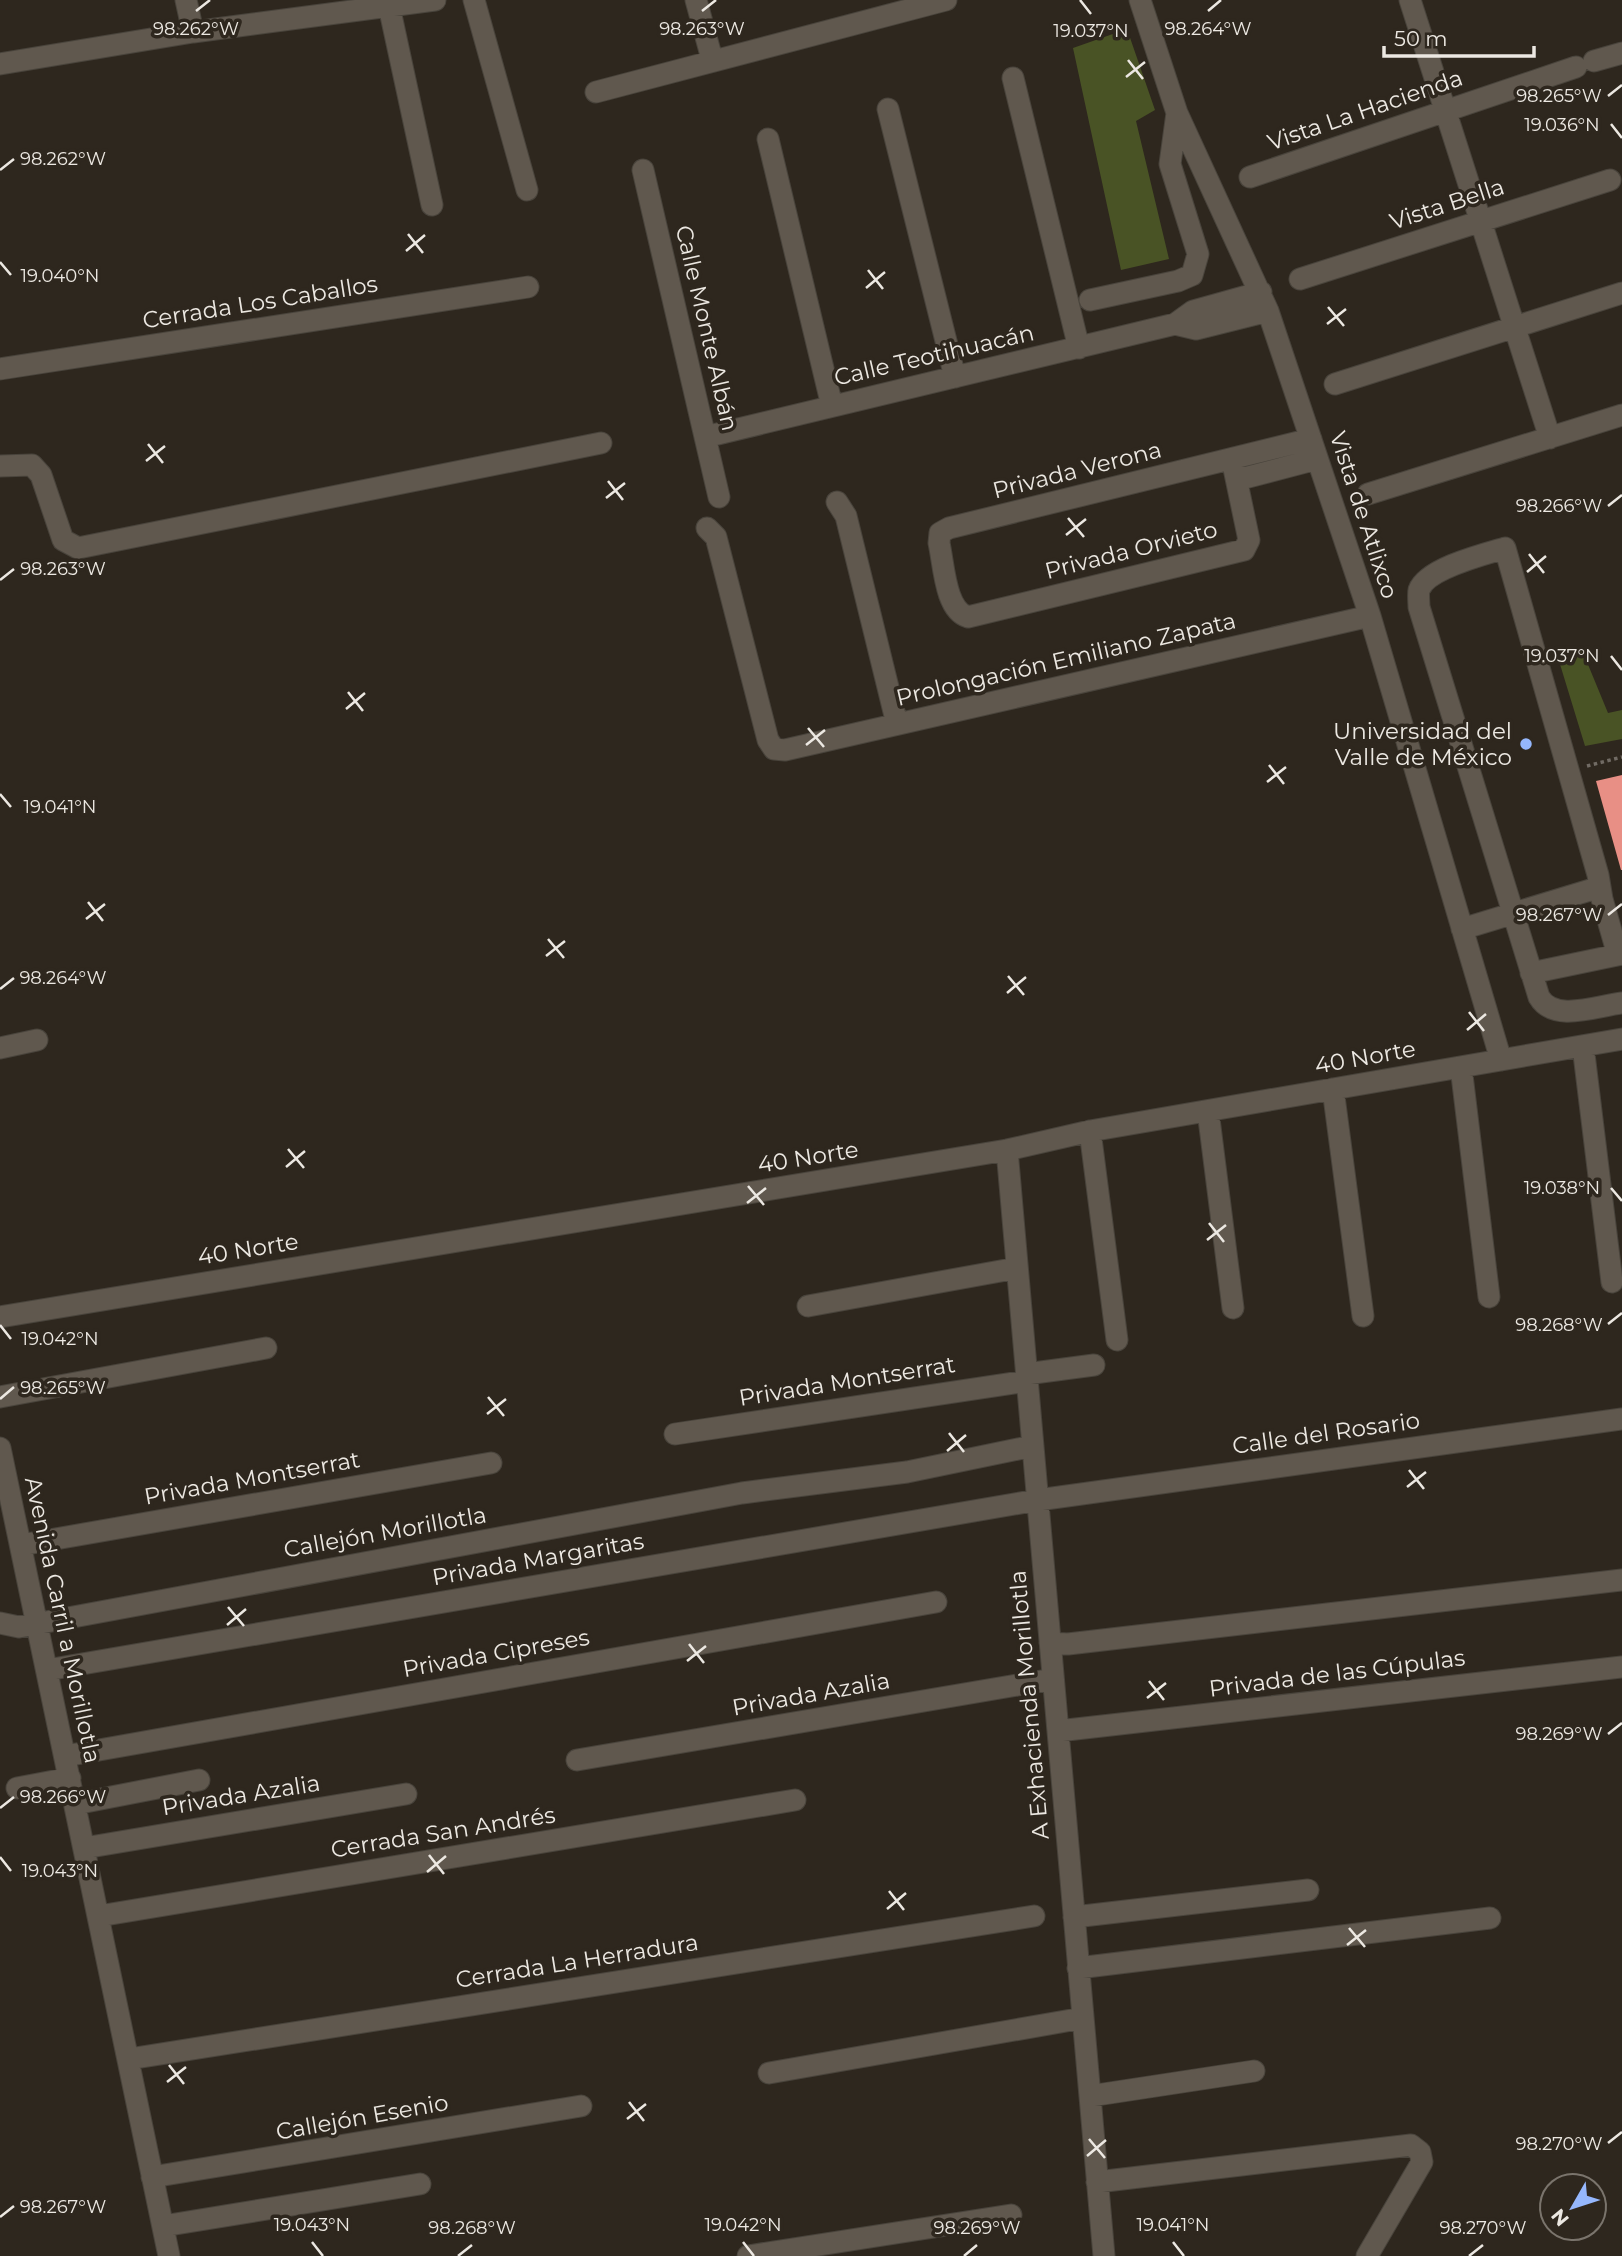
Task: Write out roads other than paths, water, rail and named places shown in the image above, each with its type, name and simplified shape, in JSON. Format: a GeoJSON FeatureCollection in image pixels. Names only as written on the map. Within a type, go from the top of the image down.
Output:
{"type":"FeatureCollection","features":[{"type":"Feature","properties":{"kind":"street"},"geometry":{"type":"LineString","coordinates":[[186,0],[193,32]]}},
{"type":"Feature","properties":{"kind":"street"},"geometry":{"type":"LineString","coordinates":[[0,64],[193,32],[435,0]]}},
{"type":"Feature","properties":{"kind":"street"},"geometry":{"type":"LineString","coordinates":[[474,0],[527,190]]}},
{"type":"Feature","properties":{"kind":"street"},"geometry":{"type":"LineString","coordinates":[[696,0],[712,59]]}},
{"type":"Feature","properties":{"kind":"street"},"geometry":{"type":"LineString","coordinates":[[596,92],[712,59],[946,0]]}},
{"type":"Feature","properties":{"kind":"street","name":"Vista de Atlixco"},"geometry":{"type":"LineString","coordinates":[[1140,0],[1177,113],[1264,301],[1370,616],[1501,1060]]}},
{"type":"Feature","properties":{"kind":"street"},"geometry":{"type":"LineString","coordinates":[[1411,0],[1550,438]]}},
{"type":"Feature","properties":{"kind":"street"},"geometry":{"type":"LineString","coordinates":[[389,6],[432,205]]}},
{"type":"Feature","properties":{"kind":"street","name":"Vista La Hacienda"},"geometry":{"type":"LineString","coordinates":[[1250,177],[1622,53]]}},
{"type":"Feature","properties":{"kind":"street"},"geometry":{"type":"LineString","coordinates":[[1013,78],[1079,348]]}},
{"type":"Feature","properties":{"kind":"street"},"geometry":{"type":"LineString","coordinates":[[888,109],[955,377]]}},
{"type":"Feature","properties":{"kind":"street"},"geometry":{"type":"LineString","coordinates":[[1090,300],[1178,281],[1192,275],[1198,254],[1170,164],[1177,113]]}},
{"type":"Feature","properties":{"kind":"street"},"geometry":{"type":"LineString","coordinates":[[768,139],[832,406]]}},
{"type":"Feature","properties":{"kind":"street","name":"Calle Monte Albán"},"geometry":{"type":"LineString","coordinates":[[643,170],[719,497]]}},
{"type":"Feature","properties":{"kind":"street","name":"Vista Bella"},"geometry":{"type":"LineString","coordinates":[[1300,279],[1610,180]]}},
{"type":"Feature","properties":{"kind":"street","name":"Cerrada Los Caballos"},"geometry":{"type":"LineString","coordinates":[[0,369],[528,287]]}},
{"type":"Feature","properties":{"kind":"street"},"geometry":{"type":"LineString","coordinates":[[1335,384],[1622,293]]}},
{"type":"Feature","properties":{"kind":"street","name":"Calle Teotihuacán"},"geometry":{"type":"LineString","coordinates":[[705,437],[1175,324],[1193,311],[1264,301]]}},
{"type":"Feature","properties":{"kind":"street"},"geometry":{"type":"LineString","coordinates":[[1368,494],[1622,415]]}},
{"type":"Feature","properties":{"kind":"street"},"geometry":{"type":"LineString","coordinates":[[0,466],[32,465],[41,475],[63,540],[78,548],[601,443]]}},
{"type":"Feature","properties":{"kind":"street","name":"Privada Verona"},"geometry":{"type":"LineString","coordinates":[[960,615],[953,606],[939,543],[940,533],[949,528],[1235,469],[1314,449]]}},
{"type":"Feature","properties":{"kind":"street","name":"Privada Orvieto"},"geometry":{"type":"LineString","coordinates":[[960,615],[968,617],[1244,550],[1249,540],[1235,469]]}},
{"type":"Feature","properties":{"kind":"street"},"geometry":{"type":"LineString","coordinates":[[837,502],[846,516],[897,724]]}},
{"type":"Feature","properties":{"kind":"street","name":"Prolongación Emiliano Zapata"},"geometry":{"type":"LineString","coordinates":[[707,528],[716,537],[768,740],[774,749],[785,750],[1370,616]]}},
{"type":"Feature","properties":{"kind":"street"},"geometry":{"type":"LineString","coordinates":[[1531,973],[1620,955],[1505,548],[1461,561],[1427,580],[1419,590],[1419,607],[1511,914],[1531,973],[1544,1006],[1558,1012],[1622,1003]]}},
{"type":"Feature","properties":{"kind":"street"},"geometry":{"type":"LineString","coordinates":[[1462,929],[1600,887]]}},
{"type":"Feature","properties":{"kind":"street","name":"40 Norte"},"geometry":{"type":"LineString","coordinates":[[0,1317],[1007,1150],[1090,1131],[1622,1039]]}},
{"type":"Feature","properties":{"kind":"street"},"geometry":{"type":"LineString","coordinates":[[0,1048],[37,1040]]}},
{"type":"Feature","properties":{"kind":"street"},"geometry":{"type":"LineString","coordinates":[[1583,1045],[1612,1282]]}},
{"type":"Feature","properties":{"kind":"street"},"geometry":{"type":"LineString","coordinates":[[1461,1067],[1489,1297]]}},
{"type":"Feature","properties":{"kind":"street"},"geometry":{"type":"LineString","coordinates":[[1333,1089],[1363,1316]]}},
{"type":"Feature","properties":{"kind":"street"},"geometry":{"type":"LineString","coordinates":[[1208,1111],[1233,1308]]}},
{"type":"Feature","properties":{"kind":"street"},"geometry":{"type":"LineString","coordinates":[[1090,1131],[1117,1340]]}},
{"type":"Feature","properties":{"kind":"street","name":"A Exhacienda Morillotla"},"geometry":{"type":"LineString","coordinates":[[1007,1150],[1104,2256]]}},
{"type":"Feature","properties":{"kind":"street"},"geometry":{"type":"LineString","coordinates":[[808,1306],[1017,1268]]}},
{"type":"Feature","properties":{"kind":"street"},"geometry":{"type":"LineString","coordinates":[[0,1397],[266,1348]]}},
{"type":"Feature","properties":{"kind":"street","name":"Privada Montserrat"},"geometry":{"type":"LineString","coordinates":[[675,1434],[1094,1365]]}},
{"type":"Feature","properties":{"kind":"street","name":"Calle del Rosario"},"geometry":{"type":"LineString","coordinates":[[1038,1500],[1622,1419]]}},
{"type":"Feature","properties":{"kind":"street","name":"Callejón Morillotla"},"geometry":{"type":"LineString","coordinates":[[0,1623],[19,1627],[743,1493],[907,1472],[1033,1446]]}},
{"type":"Feature","properties":{"kind":"street","name":"Avenida Carril a Morillotla"},"geometry":{"type":"LineString","coordinates":[[0,1451],[3,1476],[21,1545],[169,2256]]}},
{"type":"Feature","properties":{"kind":"street","name":"Privada Montserrat"},"geometry":{"type":"LineString","coordinates":[[21,1545],[491,1463]]}},
{"type":"Feature","properties":{"kind":"street","name":"Privada Margaritas"},"geometry":{"type":"LineString","coordinates":[[47,1670],[1038,1500]]}},
{"type":"Feature","properties":{"kind":"street"},"geometry":{"type":"LineString","coordinates":[[1050,1643],[1068,1644],[1622,1580]]}},
{"type":"Feature","properties":{"kind":"street","name":"Privada Cipreses"},"geometry":{"type":"LineString","coordinates":[[65,1756],[936,1602]]}},
{"type":"Feature","properties":{"kind":"street","name":"Privada de las Cúpulas"},"geometry":{"type":"LineString","coordinates":[[1058,1731],[1622,1667]]}},
{"type":"Feature","properties":{"kind":"street","name":"Privada Azalia"},"geometry":{"type":"LineString","coordinates":[[577,1760],[1053,1679]]}},
{"type":"Feature","properties":{"kind":"street"},"geometry":{"type":"LineString","coordinates":[[17,1788],[70,1779]]}},
{"type":"Feature","properties":{"kind":"street"},"geometry":{"type":"LineString","coordinates":[[75,1804],[199,1780]]}},
{"type":"Feature","properties":{"kind":"street","name":"Privada Azalia"},"geometry":{"type":"LineString","coordinates":[[84,1848],[406,1794]]}},
{"type":"Feature","properties":{"kind":"street","name":"Cerrada San Andrés"},"geometry":{"type":"LineString","coordinates":[[99,1916],[795,1800]]}},
{"type":"Feature","properties":{"kind":"street"},"geometry":{"type":"LineString","coordinates":[[1074,1917],[1308,1890]]}},
{"type":"Feature","properties":{"kind":"street","name":"Cerrada La Herradura"},"geometry":{"type":"LineString","coordinates":[[129,2059],[1034,1916]]}},
{"type":"Feature","properties":{"kind":"street"},"geometry":{"type":"LineString","coordinates":[[1078,1968],[1490,1918]]}},
{"type":"Feature","properties":{"kind":"street"},"geometry":{"type":"LineString","coordinates":[[769,2073],[1083,2018]]}},
{"type":"Feature","properties":{"kind":"street"},"geometry":{"type":"LineString","coordinates":[[1090,2095],[1254,2071]]}},
{"type":"Feature","properties":{"kind":"street","name":"Callejón Esenio"},"geometry":{"type":"LineString","coordinates":[[152,2177],[581,2106]]}},
{"type":"Feature","properties":{"kind":"street"},"geometry":{"type":"LineString","coordinates":[[1097,2182],[1411,2145],[1420,2152],[1422,2162],[1367,2256]]}},
{"type":"Feature","properties":{"kind":"street"},"geometry":{"type":"LineString","coordinates":[[163,2226],[420,2184]]}},
{"type":"Feature","properties":{"kind":"street"},"geometry":{"type":"LineString","coordinates":[[748,2256],[1011,2215]]}},
{"type":"Feature","properties":{"kind":"place","name":"Universidad del Valle de México"},"geometry":{"type":"Point","coordinates":[1526,744]}}]}
